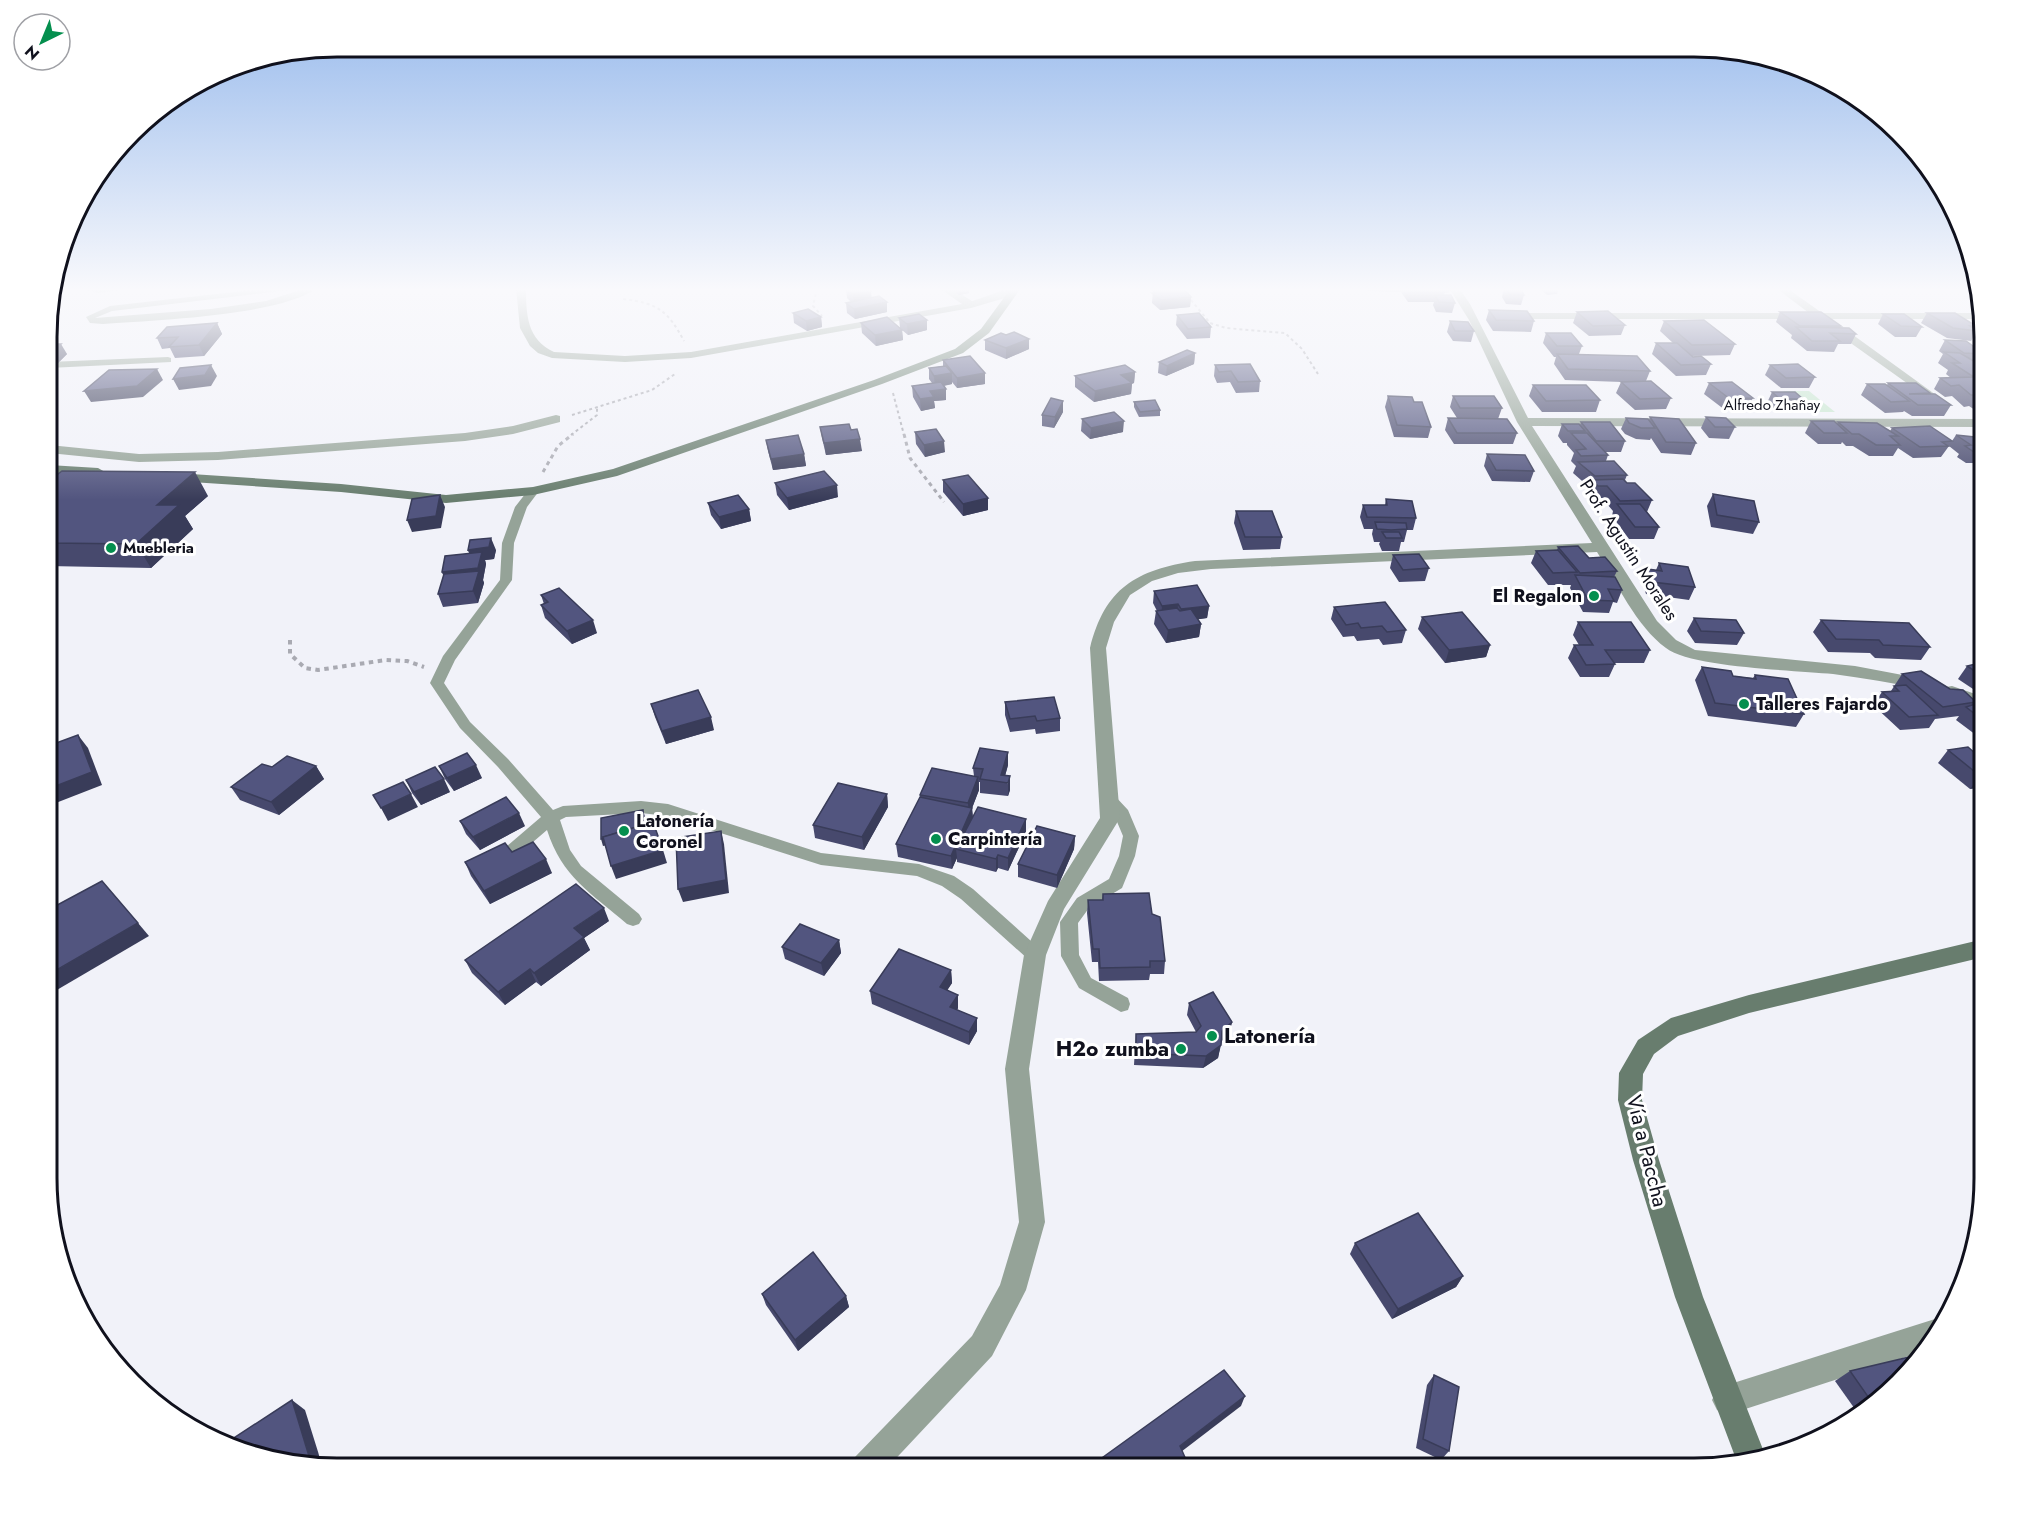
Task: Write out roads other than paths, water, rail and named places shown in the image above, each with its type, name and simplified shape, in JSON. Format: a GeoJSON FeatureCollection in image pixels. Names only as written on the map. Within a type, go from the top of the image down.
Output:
{"type":"FeatureCollection","features":[{"type":"Feature","properties":{"kind":"street"},"geometry":{"type":"LineString","coordinates":[[166,477],[341,488],[446,499],[533,491],[617,472],[939,359]]}},
{"type":"Feature","properties":{"kind":"street","name":"Prof. Agustin Morales"},"geometry":{"type":"LineString","coordinates":[[1495,359],[1497,370],[1523,422],[1602,547],[1651,624],[1680,650],[1703,656],[1821,670],[1881,673],[1974,699]]}},
{"type":"Feature","properties":{"kind":"street"},"geometry":{"type":"LineString","coordinates":[[1880,359],[1974,428]]}},
{"type":"Feature","properties":{"kind":"street"},"geometry":{"type":"LineString","coordinates":[[57,450],[138,458],[218,456],[465,437],[513,430],[556,419]]}},
{"type":"Feature","properties":{"kind":"street","name":"Alfredo Zhañay"},"geometry":{"type":"LineString","coordinates":[[1523,422],[1974,423]]}},
{"type":"Feature","properties":{"kind":"street"},"geometry":{"type":"LineString","coordinates":[[57,470],[107,473]]}},
{"type":"Feature","properties":{"kind":"street"},"geometry":{"type":"LineString","coordinates":[[876,1458],[982,1346],[1012,1290],[1032,1222],[1017,1069],[1035,955],[1055,907],[1110,818],[1098,648],[1103,626],[1117,600],[1142,581],[1168,570],[1192,567],[1304,559],[1602,547]]}},
{"type":"Feature","properties":{"kind":"street","name":"Vía a Paccha"},"geometry":{"type":"LineString","coordinates":[[1749,1453],[1689,1297],[1646,1160],[1630,1100],[1630,1073],[1646,1047],[1671,1028],[1749,1004],[1974,950]]}},
{"type":"Feature","properties":{"kind":"street"},"geometry":{"type":"LineString","coordinates":[[1727,1400],[1925,1336]]}},
{"type":"Feature","properties":{"kind":"lane"},"geometry":{"type":"LineString","coordinates":[[57,365],[168,360]]}},
{"type":"Feature","properties":{"kind":"lane"},"geometry":{"type":"LineString","coordinates":[[533,491],[521,507],[508,543],[506,580],[448,659],[437,683],[465,725],[503,763],[550,818],[562,852],[575,870],[633,919]]}},
{"type":"Feature","properties":{"kind":"lane"},"geometry":{"type":"LineString","coordinates":[[1108,798],[1122,814],[1131,836],[1127,856],[1116,883],[1083,903],[1069,922],[1070,956],[1085,982],[1121,1004]]}},
{"type":"Feature","properties":{"kind":"lane"},"geometry":{"type":"LineString","coordinates":[[513,850],[550,818],[563,812],[588,808],[641,807],[668,810],[821,859],[919,870],[948,881],[967,894],[1035,955]]}},
{"type":"Feature","properties":{"kind":"place","name":"Muebleria"},"geometry":{"type":"Point","coordinates":[111,548]}},
{"type":"Feature","properties":{"kind":"place","name":"El Regalon"},"geometry":{"type":"Point","coordinates":[1594,596]}},
{"type":"Feature","properties":{"kind":"place","name":"Talleres Fajardo"},"geometry":{"type":"Point","coordinates":[1744,704]}},
{"type":"Feature","properties":{"kind":"place","name":"Latonería Coronel"},"geometry":{"type":"Point","coordinates":[624,831]}},
{"type":"Feature","properties":{"kind":"place","name":"Carpintería"},"geometry":{"type":"Point","coordinates":[936,839]}},
{"type":"Feature","properties":{"kind":"place","name":"Latonería"},"geometry":{"type":"Point","coordinates":[1212,1036]}},
{"type":"Feature","properties":{"kind":"place","name":"H2o zumba"},"geometry":{"type":"Point","coordinates":[1181,1049]}}]}
